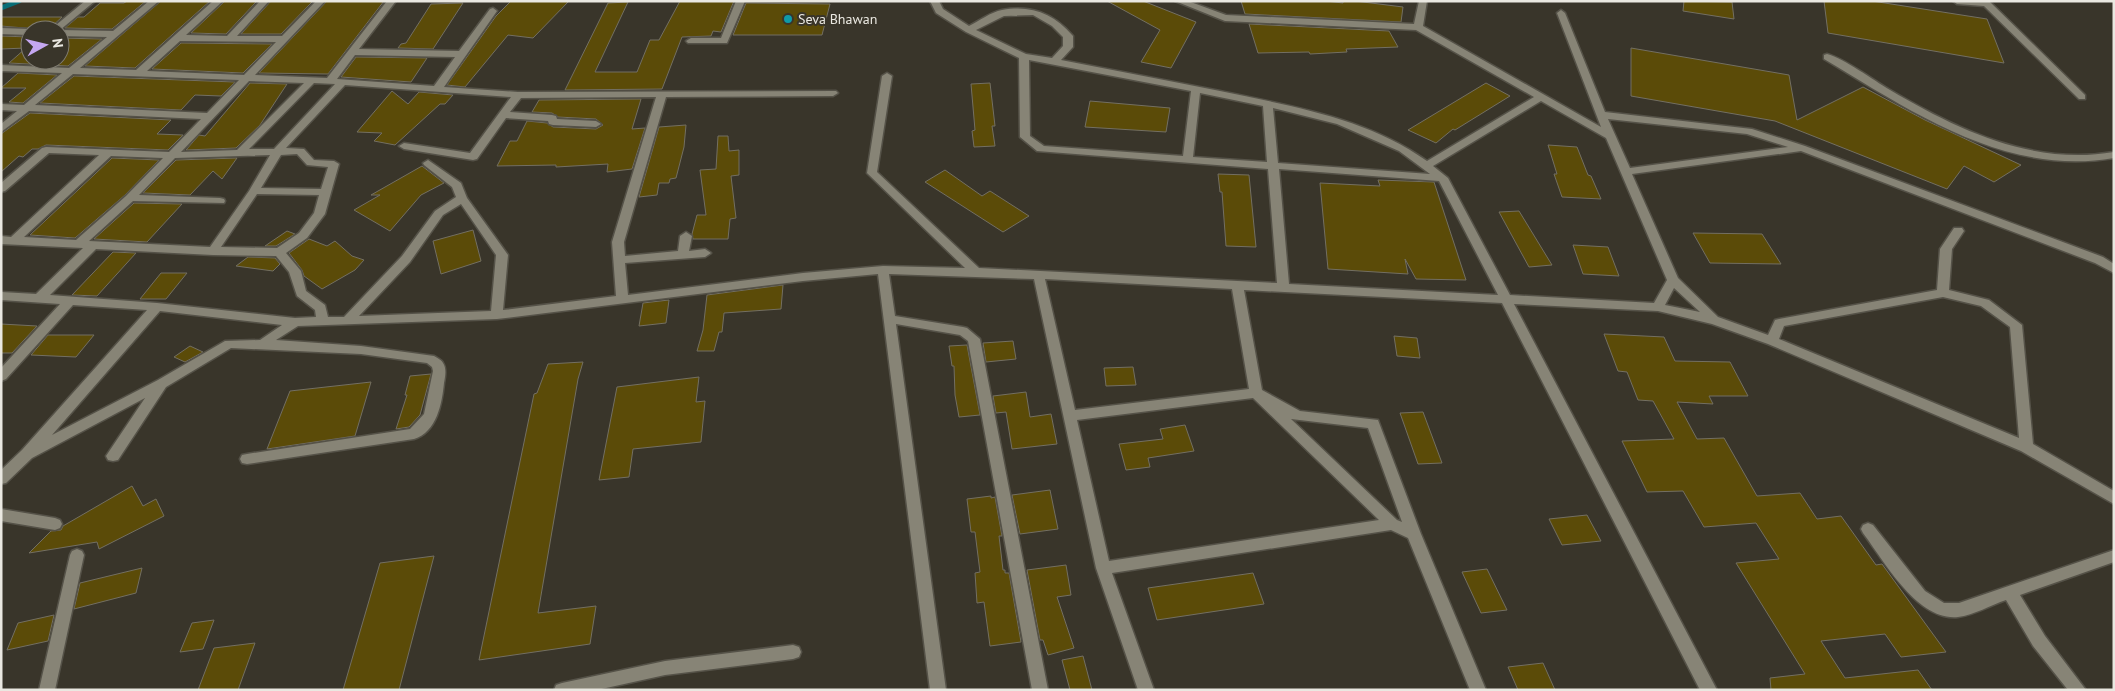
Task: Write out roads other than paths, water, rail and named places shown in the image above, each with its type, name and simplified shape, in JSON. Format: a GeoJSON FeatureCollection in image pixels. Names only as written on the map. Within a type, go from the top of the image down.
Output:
{"type":"FeatureCollection","features":[{"type":"Feature","properties":{"kind":"street"},"geometry":{"type":"LineString","coordinates":[[67,20],[91,1]]}},
{"type":"Feature","properties":{"kind":"street"},"geometry":{"type":"LineString","coordinates":[[1,129],[74,71],[155,1]]}},
{"type":"Feature","properties":{"kind":"street"},"geometry":{"type":"LineString","coordinates":[[139,73],[219,1]]}},
{"type":"Feature","properties":{"kind":"street"},"geometry":{"type":"LineString","coordinates":[[229,39],[265,1]]}},
{"type":"Feature","properties":{"kind":"street"},"geometry":{"type":"LineString","coordinates":[[79,244],[130,198],[321,1]]}},
{"type":"Feature","properties":{"kind":"street"},"geometry":{"type":"LineString","coordinates":[[330,81],[392,1]]}},
{"type":"Feature","properties":{"kind":"street"},"geometry":{"type":"LineString","coordinates":[[691,41],[724,41],[740,1]]}},
{"type":"Feature","properties":{"kind":"street"},"geometry":{"type":"LineString","coordinates":[[934,1],[939,11],[969,30],[1024,57],[1054,61],[1196,89],[1341,122],[1403,149],[1443,178],[1708,690]]}},
{"type":"Feature","properties":{"kind":"street"},"geometry":{"type":"LineString","coordinates":[[1179,1],[1225,18],[1418,27],[1610,136]]}},
{"type":"Feature","properties":{"kind":"street"},"geometry":{"type":"LineString","coordinates":[[1418,27],[1423,1]]}},
{"type":"Feature","properties":{"kind":"street"},"geometry":{"type":"LineString","coordinates":[[1957,1],[1986,3],[2082,97]]}},
{"type":"Feature","properties":{"kind":"street"},"geometry":{"type":"LineString","coordinates":[[437,89],[493,11]]}},
{"type":"Feature","properties":{"kind":"street"},"geometry":{"type":"LineString","coordinates":[[969,30],[1002,13],[1035,12],[1055,24],[1068,36],[1068,47],[1054,61]]}},
{"type":"Feature","properties":{"kind":"street"},"geometry":{"type":"LineString","coordinates":[[1561,13],[1610,136],[1673,280],[1715,320]]}},
{"type":"Feature","properties":{"kind":"street"},"geometry":{"type":"LineString","coordinates":[[1,31],[20,32]]}},
{"type":"Feature","properties":{"kind":"street"},"geometry":{"type":"LineString","coordinates":[[70,33],[117,34]]}},
{"type":"Feature","properties":{"kind":"street"},"geometry":{"type":"LineString","coordinates":[[179,38],[285,39]]}},
{"type":"Feature","properties":{"kind":"street"},"geometry":{"type":"LineString","coordinates":[[352,52],[462,54]]}},
{"type":"Feature","properties":{"kind":"street"},"geometry":{"type":"LineString","coordinates":[[1024,57],[1025,137],[1041,149],[1443,178]]}},
{"type":"Feature","properties":{"kind":"street"},"geometry":{"type":"LineString","coordinates":[[1827,57],[1949,128],[1994,146],[2034,156],[2060,158],[2114,155]]}},
{"type":"Feature","properties":{"kind":"street"},"geometry":{"type":"LineString","coordinates":[[1,68],[312,80],[518,95],[833,93]]}},
{"type":"Feature","properties":{"kind":"street"},"geometry":{"type":"LineString","coordinates":[[887,76],[872,173],[976,272]]}},
{"type":"Feature","properties":{"kind":"street"},"geometry":{"type":"LineString","coordinates":[[240,153],[312,80]]}},
{"type":"Feature","properties":{"kind":"street"},"geometry":{"type":"LineString","coordinates":[[213,251],[254,191],[277,152],[342,82]]}},
{"type":"Feature","properties":{"kind":"street"},"geometry":{"type":"LineString","coordinates":[[1188,159],[1196,89]]}},
{"type":"Feature","properties":{"kind":"street"},"geometry":{"type":"LineString","coordinates":[[404,146],[473,157],[518,95]]}},
{"type":"Feature","properties":{"kind":"street"},"geometry":{"type":"LineString","coordinates":[[622,300],[618,242],[662,95]]}},
{"type":"Feature","properties":{"kind":"street"},"geometry":{"type":"LineString","coordinates":[[1426,166],[1542,96]]}},
{"type":"Feature","properties":{"kind":"street"},"geometry":{"type":"LineString","coordinates":[[1268,104],[1284,287]]}},
{"type":"Feature","properties":{"kind":"street"},"geometry":{"type":"LineString","coordinates":[[1,107],[209,116]]}},
{"type":"Feature","properties":{"kind":"street"},"geometry":{"type":"LineString","coordinates":[[1602,115],[1748,131],[1801,148],[2099,260],[2114,270]]}},
{"type":"Feature","properties":{"kind":"street"},"geometry":{"type":"LineString","coordinates":[[504,116],[552,118],[553,122],[596,124]]}},
{"type":"Feature","properties":{"kind":"street"},"geometry":{"type":"LineString","coordinates":[[1626,172],[1801,148]]}},
{"type":"Feature","properties":{"kind":"street"},"geometry":{"type":"LineString","coordinates":[[1,189],[46,150],[170,155],[300,150],[312,163],[334,164],[319,214],[304,235],[279,252],[213,251],[7,240]]}},
{"type":"Feature","properties":{"kind":"street"},"geometry":{"type":"LineString","coordinates":[[7,240],[108,153]]}},
{"type":"Feature","properties":{"kind":"street"},"geometry":{"type":"LineString","coordinates":[[428,163],[457,186],[462,198],[502,255],[498,315]]}},
{"type":"Feature","properties":{"kind":"street"},"geometry":{"type":"LineString","coordinates":[[254,191],[325,192]]}},
{"type":"Feature","properties":{"kind":"street"},"geometry":{"type":"LineString","coordinates":[[130,198],[220,201]]}},
{"type":"Feature","properties":{"kind":"street"},"geometry":{"type":"LineString","coordinates":[[347,321],[406,259],[439,213],[462,198]]}},
{"type":"Feature","properties":{"kind":"street"},"geometry":{"type":"LineString","coordinates":[[1943,293],[1946,248],[1958,231]]}},
{"type":"Feature","properties":{"kind":"street"},"geometry":{"type":"LineString","coordinates":[[683,256],[686,236]]}},
{"type":"Feature","properties":{"kind":"street"},"geometry":{"type":"LineString","coordinates":[[40,298],[93,245]]}},
{"type":"Feature","properties":{"kind":"street"},"geometry":{"type":"LineString","coordinates":[[279,252],[295,271],[301,293],[322,308],[322,321]]}},
{"type":"Feature","properties":{"kind":"street"},"geometry":{"type":"LineString","coordinates":[[620,260],[705,254]]}},
{"type":"Feature","properties":{"kind":"street"},"geometry":{"type":"LineString","coordinates":[[882,270],[938,690]]}},
{"type":"Feature","properties":{"kind":"street"},"geometry":{"type":"LineString","coordinates":[[1,296],[157,307],[295,322],[347,321],[498,315],[803,277],[882,270],[976,272],[1039,277],[1658,306],[1715,320],[1772,341],[2026,447],[2114,498]]}},
{"type":"Feature","properties":{"kind":"street"},"geometry":{"type":"LineString","coordinates":[[1039,277],[1103,568],[1146,690]]}},
{"type":"Feature","properties":{"kind":"street"},"geometry":{"type":"LineString","coordinates":[[1658,306],[1673,280]]}},
{"type":"Feature","properties":{"kind":"street"},"geometry":{"type":"LineString","coordinates":[[1237,285],[1256,393],[1392,524],[1414,534]]}},
{"type":"Feature","properties":{"kind":"street"},"geometry":{"type":"LineString","coordinates":[[1772,341],[1779,323],[1943,293],[1985,303],[2016,325],[2026,447]]}},
{"type":"Feature","properties":{"kind":"street"},"geometry":{"type":"LineString","coordinates":[[1,376],[71,300]]}},
{"type":"Feature","properties":{"kind":"street"},"geometry":{"type":"LineString","coordinates":[[1,480],[27,454],[157,307]]}},
{"type":"Feature","properties":{"kind":"street"},"geometry":{"type":"LineString","coordinates":[[889,318],[963,331],[974,339],[1040,690]]}},
{"type":"Feature","properties":{"kind":"street"},"geometry":{"type":"LineString","coordinates":[[262,344],[295,322]]}},
{"type":"Feature","properties":{"kind":"street"},"geometry":{"type":"LineString","coordinates":[[27,454],[163,383],[229,344],[362,350],[430,359],[438,365],[439,371],[432,414],[425,426],[414,434],[247,459]]}},
{"type":"Feature","properties":{"kind":"street"},"geometry":{"type":"LineString","coordinates":[[113,456],[163,383]]}},
{"type":"Feature","properties":{"kind":"street"},"geometry":{"type":"LineString","coordinates":[[1069,416],[1256,393],[1297,416],[1373,424],[1414,534],[1478,690]]}},
{"type":"Feature","properties":{"kind":"street"},"geometry":{"type":"LineString","coordinates":[[1,515],[54,524]]}},
{"type":"Feature","properties":{"kind":"street"},"geometry":{"type":"LineString","coordinates":[[1103,568],[1392,524]]}},
{"type":"Feature","properties":{"kind":"street"},"geometry":{"type":"LineString","coordinates":[[1868,529],[1920,596],[1942,609],[1959,610],[2114,556]]}},
{"type":"Feature","properties":{"kind":"street"},"geometry":{"type":"LineString","coordinates":[[47,690],[77,555]]}},
{"type":"Feature","properties":{"kind":"street"},"geometry":{"type":"LineString","coordinates":[[2010,593],[2043,647],[2078,690]]}},
{"type":"Feature","properties":{"kind":"street"},"geometry":{"type":"LineString","coordinates":[[562,690],[665,668],[793,652]]}},
{"type":"Feature","properties":{"kind":"waterway"},"geometry":{"type":"LineString","coordinates":[[1,8],[19,1]]}},
{"type":"Feature","properties":{"kind":"place","name":"Seva Bhawan"},"geometry":{"type":"Point","coordinates":[788,19]}}]}
